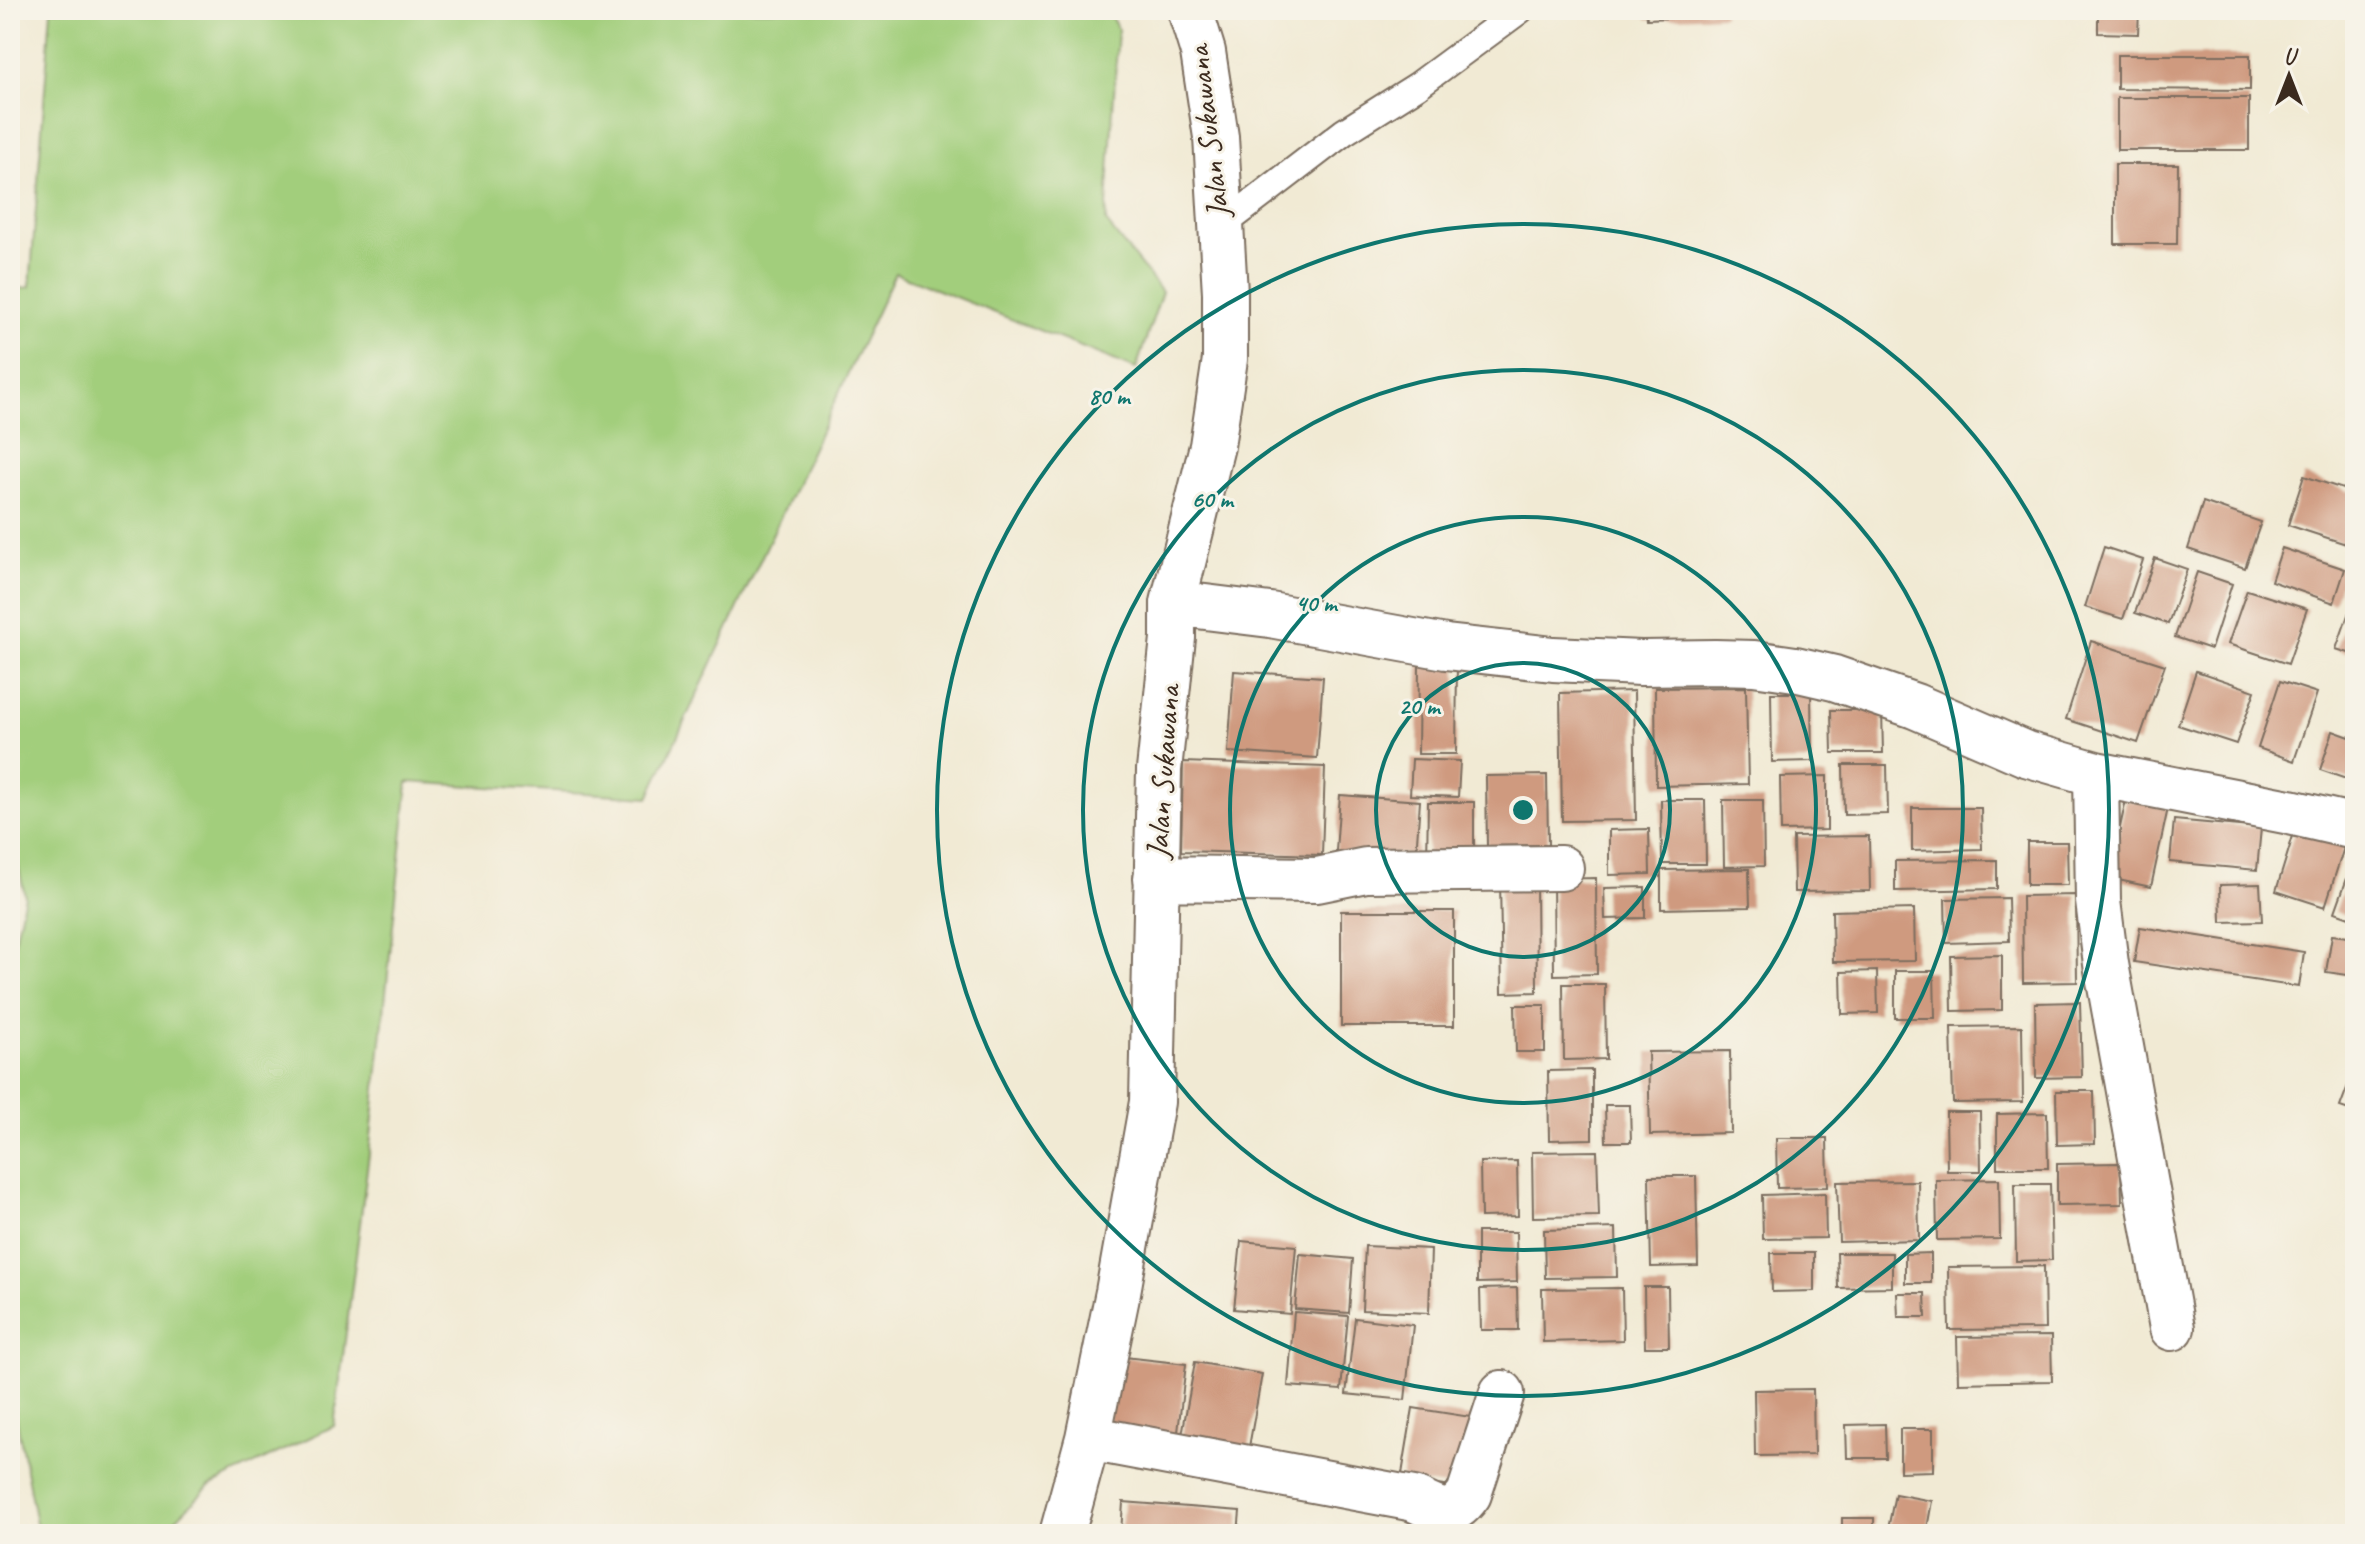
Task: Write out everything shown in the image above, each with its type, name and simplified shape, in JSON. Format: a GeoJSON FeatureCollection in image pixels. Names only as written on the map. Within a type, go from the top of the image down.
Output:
{"type":"FeatureCollection","features":[{"type":"Feature","properties":{"kind":"street","name":"Jalan Sukawana"},"geometry":{"type":"LineString","coordinates":[[1062,1534],[1088,1438],[1152,1102],[1159,770],[1173,638],[1173,603],[1212,446],[1225,359],[1225,293],[1216,137],[1203,52],[1190,10]]}},
{"type":"Feature","properties":{"kind":"street"},"geometry":{"type":"LineString","coordinates":[[1173,603],[1270,615],[1446,647],[1553,659],[1641,663],[1728,662],[1795,669],[1915,706],[2026,754],[2096,774],[2355,827]]}},
{"type":"Feature","properties":{"kind":"street"},"geometry":{"type":"LineString","coordinates":[[2096,774],[2098,901],[2106,964],[2172,1328]]}},
{"type":"Feature","properties":{"kind":"street"},"geometry":{"type":"LineString","coordinates":[[1156,878],[1317,880],[1366,870],[1561,868]]}},
{"type":"Feature","properties":{"kind":"street"},"geometry":{"type":"LineString","coordinates":[[1088,1438],[1414,1499],[1434,1509],[1448,1511],[1460,1508],[1469,1494],[1502,1393]]}},
{"type":"Feature","properties":{"kind":"lane"},"geometry":{"type":"LineString","coordinates":[[1220,227],[1344,132],[1417,86],[1520,10]]}},
{"type":"Feature","properties":{"kind":"green space"},"geometry":{"type":"Polygon","coordinates":[[[51,10],[1107,10],[1118,29],[1106,222],[1162,292],[1136,369],[895,273],[649,797],[408,782],[370,1146],[334,1426],[209,1486],[161,1534],[38,1534],[10,1384],[10,962],[25,896],[10,829],[10,290],[30,287],[51,10]]]}},
{"type":"Feature","properties":{"kind":"building"},"geometry":{"type":"Polygon","coordinates":[[[1646,10],[1723,10],[1724,16],[1647,19],[1646,10]]]}},
{"type":"Feature","properties":{"kind":"building"},"geometry":{"type":"Polygon","coordinates":[[[2098,10],[2139,10],[2138,34],[2098,33],[2098,10]]]}},
{"type":"Feature","properties":{"kind":"building"},"geometry":{"type":"Polygon","coordinates":[[[2117,55],[2250,55],[2250,90],[2117,89],[2117,55]]]}},
{"type":"Feature","properties":{"kind":"building"},"geometry":{"type":"Polygon","coordinates":[[[2117,98],[2249,98],[2249,150],[2117,150],[2117,98]]]}},
{"type":"Feature","properties":{"kind":"building"},"geometry":{"type":"Polygon","coordinates":[[[2115,164],[2178,164],[2177,244],[2115,244],[2115,164]]]}},
{"type":"Feature","properties":{"kind":"building"},"geometry":{"type":"Polygon","coordinates":[[[2304,476],[2355,493],[2355,517],[2346,544],[2288,525],[2304,476]]]}},
{"type":"Feature","properties":{"kind":"building"},"geometry":{"type":"Polygon","coordinates":[[[2203,502],[2261,522],[2245,568],[2188,549],[2203,502]]]}},
{"type":"Feature","properties":{"kind":"building"},"geometry":{"type":"Polygon","coordinates":[[[2104,547],[2143,560],[2123,619],[2085,607],[2104,547]]]}},
{"type":"Feature","properties":{"kind":"building"},"geometry":{"type":"Polygon","coordinates":[[[2282,548],[2345,569],[2334,603],[2271,581],[2282,548]]]}},
{"type":"Feature","properties":{"kind":"building"},"geometry":{"type":"Polygon","coordinates":[[[2155,558],[2187,569],[2168,624],[2135,613],[2155,558]]]}},
{"type":"Feature","properties":{"kind":"building"},"geometry":{"type":"Polygon","coordinates":[[[2197,572],[2232,584],[2211,649],[2175,637],[2197,572]]]}},
{"type":"Feature","properties":{"kind":"building"},"geometry":{"type":"Polygon","coordinates":[[[2247,590],[2307,609],[2288,664],[2228,644],[2247,590]]]}},
{"type":"Feature","properties":{"kind":"building"},"geometry":{"type":"Polygon","coordinates":[[[2355,595],[2355,655],[2336,649],[2355,595]]]}},
{"type":"Feature","properties":{"kind":"building"},"geometry":{"type":"Polygon","coordinates":[[[2091,641],[2165,665],[2138,743],[2066,719],[2091,641]]]}},
{"type":"Feature","properties":{"kind":"building"},"geometry":{"type":"Polygon","coordinates":[[[1419,662],[1457,663],[1456,754],[1418,754],[1419,662]]]}},
{"type":"Feature","properties":{"kind":"building"},"geometry":{"type":"Polygon","coordinates":[[[1234,671],[1323,677],[1317,758],[1228,752],[1234,671]]]}},
{"type":"Feature","properties":{"kind":"building"},"geometry":{"type":"Polygon","coordinates":[[[2196,671],[2255,691],[2236,744],[2178,725],[2196,671]]]}},
{"type":"Feature","properties":{"kind":"building"},"geometry":{"type":"Polygon","coordinates":[[[2280,681],[2317,693],[2294,761],[2258,748],[2280,681]]]}},
{"type":"Feature","properties":{"kind":"building"},"geometry":{"type":"Polygon","coordinates":[[[1746,687],[1748,784],[1656,786],[1655,688],[1746,687]]]}},
{"type":"Feature","properties":{"kind":"building"},"geometry":{"type":"Polygon","coordinates":[[[1634,691],[1636,820],[1562,821],[1560,693],[1634,691]]]}},
{"type":"Feature","properties":{"kind":"building"},"geometry":{"type":"Polygon","coordinates":[[[1771,693],[1811,693],[1812,761],[1772,762],[1771,693]]]}},
{"type":"Feature","properties":{"kind":"building"},"geometry":{"type":"Polygon","coordinates":[[[1831,710],[1882,710],[1883,753],[1832,753],[1831,710]]]}},
{"type":"Feature","properties":{"kind":"building"},"geometry":{"type":"Polygon","coordinates":[[[2333,731],[2355,739],[2355,782],[2320,770],[2333,731]]]}},
{"type":"Feature","properties":{"kind":"building"},"geometry":{"type":"Polygon","coordinates":[[[1412,759],[1460,761],[1458,797],[1410,795],[1412,759]]]}},
{"type":"Feature","properties":{"kind":"building"},"geometry":{"type":"Polygon","coordinates":[[[1183,762],[1325,767],[1322,855],[1181,851],[1183,762]]]}},
{"type":"Feature","properties":{"kind":"building"},"geometry":{"type":"Polygon","coordinates":[[[1843,765],[1887,765],[1888,814],[1844,815],[1843,765]]]}},
{"type":"Feature","properties":{"kind":"building"},"geometry":{"type":"Polygon","coordinates":[[[1547,775],[1548,845],[1487,846],[1486,776],[1547,775]]]}},
{"type":"Feature","properties":{"kind":"building"},"geometry":{"type":"Polygon","coordinates":[[[1827,776],[1827,830],[1781,831],[1780,777],[1827,776]]]}},
{"type":"Feature","properties":{"kind":"building"},"geometry":{"type":"Polygon","coordinates":[[[1340,795],[1420,801],[1416,855],[1336,851],[1340,795]]]}},
{"type":"Feature","properties":{"kind":"building"},"geometry":{"type":"Polygon","coordinates":[[[1661,800],[1705,800],[1706,864],[1662,864],[1661,800]]]}},
{"type":"Feature","properties":{"kind":"building"},"geometry":{"type":"Polygon","coordinates":[[[1723,800],[1763,800],[1764,866],[1724,867],[1723,800]]]}},
{"type":"Feature","properties":{"kind":"building"},"geometry":{"type":"Polygon","coordinates":[[[2126,800],[2168,808],[2151,887],[2109,878],[2126,800]]]}},
{"type":"Feature","properties":{"kind":"building"},"geometry":{"type":"Polygon","coordinates":[[[1428,802],[1474,802],[1474,863],[1427,862],[1428,802]]]}},
{"type":"Feature","properties":{"kind":"building"},"geometry":{"type":"Polygon","coordinates":[[[1912,808],[1981,808],[1982,849],[1912,851],[1912,808]]]}},
{"type":"Feature","properties":{"kind":"building"},"geometry":{"type":"Polygon","coordinates":[[[2174,820],[2261,828],[2257,870],[2170,862],[2174,820]]]}},
{"type":"Feature","properties":{"kind":"building"},"geometry":{"type":"Polygon","coordinates":[[[2297,823],[2347,838],[2325,907],[2276,891],[2297,823]]]}},
{"type":"Feature","properties":{"kind":"building"},"geometry":{"type":"Polygon","coordinates":[[[1649,829],[1650,874],[1609,875],[1609,830],[1649,829]]]}},
{"type":"Feature","properties":{"kind":"building"},"geometry":{"type":"Polygon","coordinates":[[[1869,836],[1870,891],[1794,892],[1793,837],[1869,836]]]}},
{"type":"Feature","properties":{"kind":"building"},"geometry":{"type":"Polygon","coordinates":[[[2027,842],[2067,842],[2068,885],[2027,885],[2027,842]]]}},
{"type":"Feature","properties":{"kind":"building"},"geometry":{"type":"Polygon","coordinates":[[[2355,856],[2355,919],[2335,912],[2355,856]]]}},
{"type":"Feature","properties":{"kind":"building"},"geometry":{"type":"Polygon","coordinates":[[[1997,860],[1997,889],[1895,891],[1895,861],[1997,860]]]}},
{"type":"Feature","properties":{"kind":"building"},"geometry":{"type":"Polygon","coordinates":[[[1749,869],[1750,907],[1661,909],[1661,870],[1749,869]]]}},
{"type":"Feature","properties":{"kind":"building"},"geometry":{"type":"Polygon","coordinates":[[[1596,878],[1597,974],[1554,975],[1553,879],[1596,878]]]}},
{"type":"Feature","properties":{"kind":"building"},"geometry":{"type":"Polygon","coordinates":[[[1500,880],[1536,880],[1537,992],[1502,993],[1500,880]]]}},
{"type":"Feature","properties":{"kind":"building"},"geometry":{"type":"Polygon","coordinates":[[[2260,884],[2262,921],[2221,922],[2220,885],[2260,884]]]}},
{"type":"Feature","properties":{"kind":"building"},"geometry":{"type":"Polygon","coordinates":[[[1645,887],[1645,918],[1605,919],[1604,888],[1645,887]]]}},
{"type":"Feature","properties":{"kind":"building"},"geometry":{"type":"Polygon","coordinates":[[[2076,895],[2077,982],[2023,983],[2022,896],[2076,895]]]}},
{"type":"Feature","properties":{"kind":"building"},"geometry":{"type":"Polygon","coordinates":[[[2008,898],[2009,941],[1946,943],[1945,899],[2008,898]]]}},
{"type":"Feature","properties":{"kind":"building"},"geometry":{"type":"Polygon","coordinates":[[[1914,909],[1915,961],[1833,962],[1832,911],[1914,909]]]}},
{"type":"Feature","properties":{"kind":"building"},"geometry":{"type":"Polygon","coordinates":[[[1341,911],[1454,911],[1454,1026],[1341,1026],[1341,911]]]}},
{"type":"Feature","properties":{"kind":"building"},"geometry":{"type":"Polygon","coordinates":[[[2140,927],[2304,952],[2299,987],[2134,962],[2140,927]]]}},
{"type":"Feature","properties":{"kind":"building"},"geometry":{"type":"Polygon","coordinates":[[[2332,935],[2355,938],[2355,976],[2326,972],[2332,935]]]}},
{"type":"Feature","properties":{"kind":"building"},"geometry":{"type":"Polygon","coordinates":[[[2002,955],[2002,1010],[1952,1011],[1951,956],[2002,955]]]}},
{"type":"Feature","properties":{"kind":"building"},"geometry":{"type":"Polygon","coordinates":[[[1877,971],[1878,1013],[1842,1014],[1841,972],[1877,971]]]}},
{"type":"Feature","properties":{"kind":"building"},"geometry":{"type":"Polygon","coordinates":[[[1895,971],[1934,971],[1935,1018],[1895,1018],[1895,971]]]}},
{"type":"Feature","properties":{"kind":"building"},"geometry":{"type":"Polygon","coordinates":[[[1563,984],[1605,984],[1606,1059],[1564,1060],[1563,984]]]}},
{"type":"Feature","properties":{"kind":"building"},"geometry":{"type":"Polygon","coordinates":[[[2080,1002],[2082,1077],[2036,1078],[2035,1003],[2080,1002]]]}},
{"type":"Feature","properties":{"kind":"building"},"geometry":{"type":"Polygon","coordinates":[[[1515,1005],[1545,1005],[1545,1052],[1516,1052],[1515,1005]]]}},
{"type":"Feature","properties":{"kind":"building"},"geometry":{"type":"Polygon","coordinates":[[[2022,1026],[2023,1102],[1953,1103],[1951,1027],[2022,1026]]]}},
{"type":"Feature","properties":{"kind":"building"},"geometry":{"type":"Polygon","coordinates":[[[1730,1051],[1731,1133],[1650,1135],[1648,1052],[1730,1051]]]}},
{"type":"Feature","properties":{"kind":"building"},"geometry":{"type":"Polygon","coordinates":[[[2355,1067],[2355,1112],[2340,1107],[2355,1067]]]}},
{"type":"Feature","properties":{"kind":"building"},"geometry":{"type":"Polygon","coordinates":[[[1592,1070],[1592,1139],[1549,1140],[1548,1071],[1592,1070]]]}},
{"type":"Feature","properties":{"kind":"building"},"geometry":{"type":"Polygon","coordinates":[[[2056,1091],[2094,1091],[2095,1144],[2057,1145],[2056,1091]]]}},
{"type":"Feature","properties":{"kind":"building"},"geometry":{"type":"Polygon","coordinates":[[[1605,1105],[1630,1105],[1631,1142],[1606,1142],[1605,1105]]]}},
{"type":"Feature","properties":{"kind":"building"},"geometry":{"type":"Polygon","coordinates":[[[1946,1112],[1980,1112],[1981,1171],[1947,1171],[1946,1112]]]}},
{"type":"Feature","properties":{"kind":"building"},"geometry":{"type":"Polygon","coordinates":[[[2047,1113],[2048,1168],[1997,1168],[1997,1114],[2047,1113]]]}},
{"type":"Feature","properties":{"kind":"building"},"geometry":{"type":"Polygon","coordinates":[[[1776,1138],[1827,1138],[1828,1187],[1777,1188],[1776,1138]]]}},
{"type":"Feature","properties":{"kind":"building"},"geometry":{"type":"Polygon","coordinates":[[[1597,1151],[1599,1216],[1533,1217],[1532,1152],[1597,1151]]]}},
{"type":"Feature","properties":{"kind":"building"},"geometry":{"type":"Polygon","coordinates":[[[1517,1161],[1518,1216],[1481,1217],[1480,1162],[1517,1161]]]}},
{"type":"Feature","properties":{"kind":"building"},"geometry":{"type":"Polygon","coordinates":[[[2121,1163],[2122,1204],[2057,1205],[2057,1164],[2121,1163]]]}},
{"type":"Feature","properties":{"kind":"building"},"geometry":{"type":"Polygon","coordinates":[[[1649,1176],[1696,1176],[1698,1266],[1651,1267],[1649,1176]]]}},
{"type":"Feature","properties":{"kind":"building"},"geometry":{"type":"Polygon","coordinates":[[[1999,1179],[2000,1239],[1937,1240],[1936,1180],[1999,1179]]]}},
{"type":"Feature","properties":{"kind":"building"},"geometry":{"type":"Polygon","coordinates":[[[1918,1181],[1919,1240],[1839,1242],[1837,1182],[1918,1181]]]}},
{"type":"Feature","properties":{"kind":"building"},"geometry":{"type":"Polygon","coordinates":[[[2015,1184],[2050,1184],[2052,1260],[2016,1261],[2015,1184]]]}},
{"type":"Feature","properties":{"kind":"building"},"geometry":{"type":"Polygon","coordinates":[[[1825,1193],[1826,1238],[1763,1239],[1762,1195],[1825,1193]]]}},
{"type":"Feature","properties":{"kind":"building"},"geometry":{"type":"Polygon","coordinates":[[[1616,1228],[1617,1277],[1545,1278],[1544,1230],[1616,1228]]]}},
{"type":"Feature","properties":{"kind":"building"},"geometry":{"type":"Polygon","coordinates":[[[1477,1232],[1516,1232],[1517,1282],[1477,1283],[1477,1232]]]}},
{"type":"Feature","properties":{"kind":"building"},"geometry":{"type":"Polygon","coordinates":[[[1241,1241],[1296,1246],[1290,1314],[1234,1309],[1241,1241]]]}},
{"type":"Feature","properties":{"kind":"building"},"geometry":{"type":"Polygon","coordinates":[[[1365,1246],[1431,1249],[1429,1313],[1362,1310],[1365,1246]]]}},
{"type":"Feature","properties":{"kind":"building"},"geometry":{"type":"Polygon","coordinates":[[[1771,1253],[1814,1253],[1814,1291],[1772,1292],[1771,1253]]]}},
{"type":"Feature","properties":{"kind":"building"},"geometry":{"type":"Polygon","coordinates":[[[1837,1253],[1892,1253],[1892,1287],[1838,1288],[1837,1253]]]}},
{"type":"Feature","properties":{"kind":"building"},"geometry":{"type":"Polygon","coordinates":[[[1931,1253],[1931,1283],[1905,1283],[1905,1254],[1931,1253]]]}},
{"type":"Feature","properties":{"kind":"building"},"geometry":{"type":"Polygon","coordinates":[[[1300,1254],[1353,1259],[1349,1313],[1295,1309],[1300,1254]]]}},
{"type":"Feature","properties":{"kind":"building"},"geometry":{"type":"Polygon","coordinates":[[[2044,1266],[2045,1329],[1949,1330],[1948,1267],[2044,1266]]]}},
{"type":"Feature","properties":{"kind":"building"},"geometry":{"type":"Polygon","coordinates":[[[1644,1287],[1668,1287],[1669,1347],[1645,1347],[1644,1287]]]}},
{"type":"Feature","properties":{"kind":"building"},"geometry":{"type":"Polygon","coordinates":[[[1517,1288],[1518,1330],[1481,1330],[1480,1289],[1517,1288]]]}},
{"type":"Feature","properties":{"kind":"building"},"geometry":{"type":"Polygon","coordinates":[[[1622,1288],[1623,1340],[1543,1342],[1542,1289],[1622,1288]]]}},
{"type":"Feature","properties":{"kind":"building"},"geometry":{"type":"Polygon","coordinates":[[[1897,1293],[1925,1293],[1926,1317],[1898,1317],[1897,1293]]]}},
{"type":"Feature","properties":{"kind":"building"},"geometry":{"type":"Polygon","coordinates":[[[1294,1312],[1348,1316],[1341,1390],[1288,1386],[1294,1312]]]}},
{"type":"Feature","properties":{"kind":"building"},"geometry":{"type":"Polygon","coordinates":[[[1355,1318],[1413,1325],[1405,1400],[1346,1394],[1355,1318]]]}},
{"type":"Feature","properties":{"kind":"building"},"geometry":{"type":"Polygon","coordinates":[[[2051,1336],[2052,1381],[1958,1383],[1957,1337],[2051,1336]]]}},
{"type":"Feature","properties":{"kind":"building"},"geometry":{"type":"Polygon","coordinates":[[[1116,1356],[1186,1364],[1176,1449],[1105,1441],[1116,1356]]]}},
{"type":"Feature","properties":{"kind":"building"},"geometry":{"type":"Polygon","coordinates":[[[1195,1362],[1262,1374],[1246,1464],[1179,1452],[1195,1362]]]}},
{"type":"Feature","properties":{"kind":"building"},"geometry":{"type":"Polygon","coordinates":[[[1813,1389],[1814,1455],[1755,1456],[1754,1390],[1813,1389]]]}},
{"type":"Feature","properties":{"kind":"building"},"geometry":{"type":"Polygon","coordinates":[[[1413,1408],[1477,1418],[1466,1489],[1401,1480],[1413,1408]]]}},
{"type":"Feature","properties":{"kind":"building"},"geometry":{"type":"Polygon","coordinates":[[[1885,1424],[1886,1458],[1847,1458],[1846,1425],[1885,1424]]]}},
{"type":"Feature","properties":{"kind":"building"},"geometry":{"type":"Polygon","coordinates":[[[1900,1429],[1933,1429],[1933,1471],[1900,1472],[1900,1429]]]}},
{"type":"Feature","properties":{"kind":"building"},"geometry":{"type":"Polygon","coordinates":[[[1895,1494],[1932,1501],[1926,1534],[1887,1534],[1895,1494]]]}},
{"type":"Feature","properties":{"kind":"building"},"geometry":{"type":"Polygon","coordinates":[[[1123,1502],[1240,1511],[1238,1534],[1121,1534],[1123,1502]]]}},
{"type":"Feature","properties":{"kind":"building"},"geometry":{"type":"Polygon","coordinates":[[[1842,1518],[1874,1518],[1874,1534],[1842,1534],[1842,1518]]]}},
{"type":"Feature","properties":{"kind":"building"},"geometry":{"type":"Polygon","coordinates":[[[1326,1531],[1347,1531],[1347,1534],[1326,1534],[1326,1531]]]}}]}
